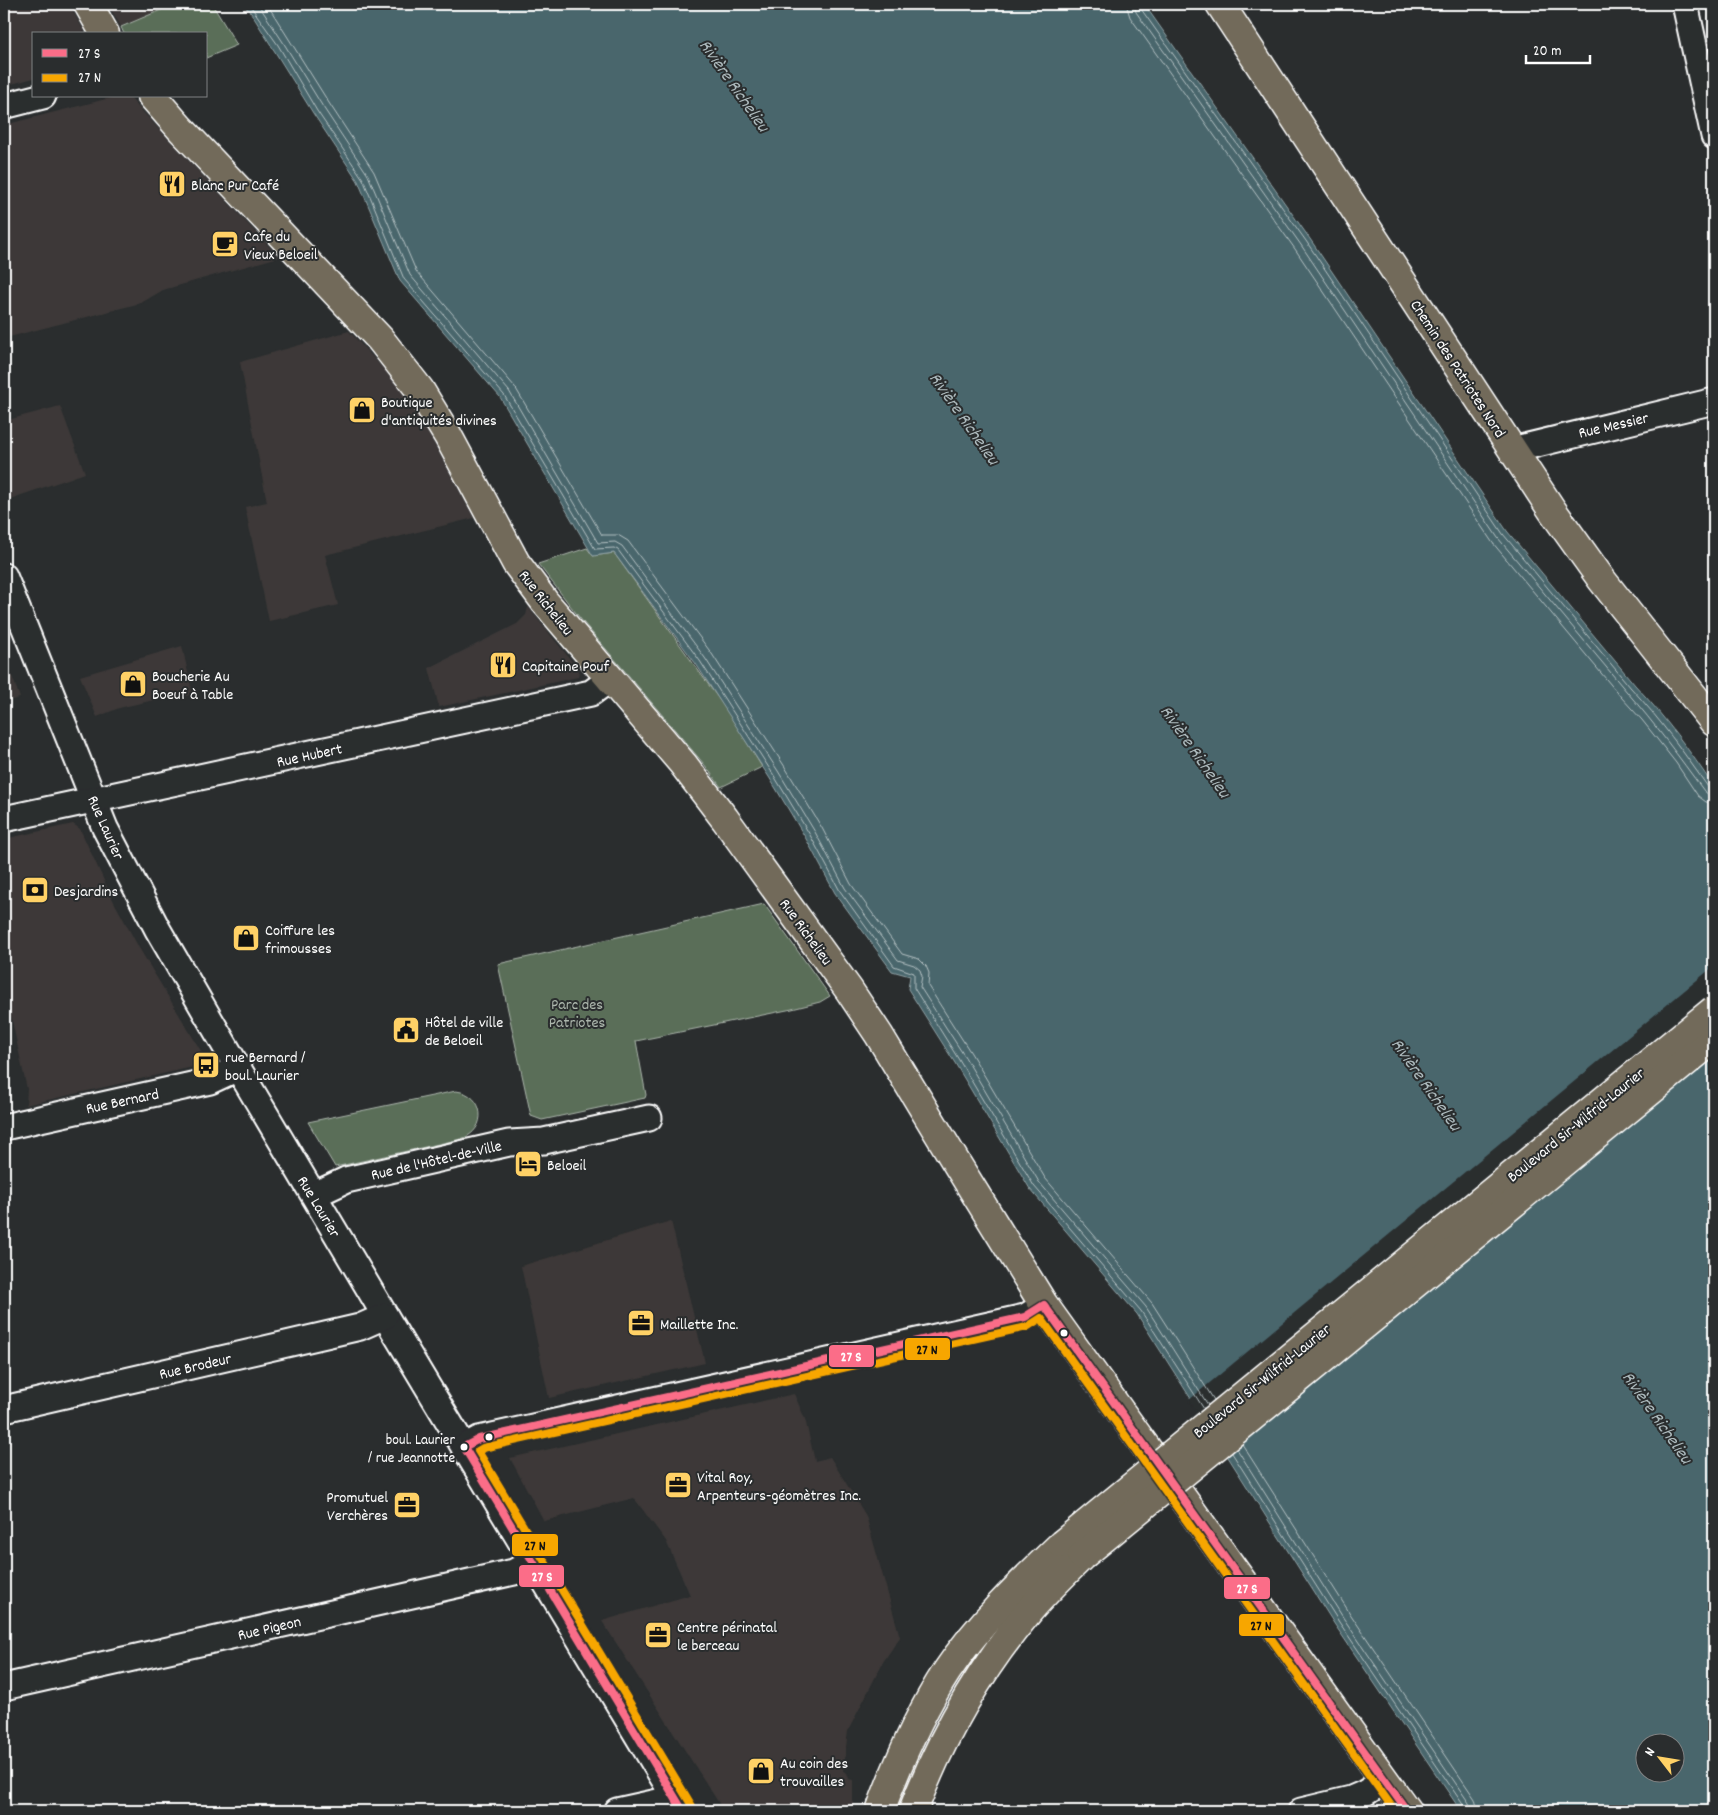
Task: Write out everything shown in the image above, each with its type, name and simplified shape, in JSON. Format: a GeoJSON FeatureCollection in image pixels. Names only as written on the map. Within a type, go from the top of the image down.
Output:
{"type":"FeatureCollection","features":[{"type":"Feature","properties":{"kind":"main road"},"geometry":{"type":"LineString","coordinates":[[88,4],[104,32]]}},
{"type":"Feature","properties":{"kind":"main road","name":"Chemin des Patriotes Nord"},"geometry":{"type":"LineString","coordinates":[[1220,4],[1552,510],[1602,580],[1714,722]]}},
{"type":"Feature","properties":{"kind":"main road","name":"Rue Richelieu"},"geometry":{"type":"LineString","coordinates":[[154,98],[400,363],[433,409],[516,563],[545,602],[683,764],[849,990],[880,1035],[956,1164],[1044,1305],[1407,1811]]}},
{"type":"Feature","properties":{"kind":"main road","name":"Boulevard Sir-Wilfrid-Laurier"},"geometry":{"type":"LineString","coordinates":[[913,1811],[946,1735],[972,1688],[1072,1550],[1714,1010]]}},
{"type":"Feature","properties":{"kind":"main road","name":"Boulevard Sir-Wilfrid-Laurier"},"geometry":{"type":"LineString","coordinates":[[880,1811],[914,1729],[947,1671],[966,1645],[1020,1584],[1072,1550],[1714,1039]]}},
{"type":"Feature","properties":{"kind":"street"},"geometry":{"type":"LineString","coordinates":[[1685,4],[1714,136]]}},
{"type":"Feature","properties":{"kind":"street"},"geometry":{"type":"LineString","coordinates":[[4,106],[35,98]]}},
{"type":"Feature","properties":{"kind":"street","name":"Rue Messier"},"geometry":{"type":"LineString","coordinates":[[1512,450],[1714,401]]}},
{"type":"Feature","properties":{"kind":"street","name":"Rue Laurier"},"geometry":{"type":"LineString","coordinates":[[4,576],[106,828],[158,930],[385,1316],[678,1803]]}},
{"type":"Feature","properties":{"kind":"street","name":"Rue Hubert"},"geometry":{"type":"LineString","coordinates":[[4,819],[591,693],[610,679]]}},
{"type":"Feature","properties":{"kind":"street","name":"Rue Bernard"},"geometry":{"type":"LineString","coordinates":[[4,1127],[210,1081],[238,1068]]}},
{"type":"Feature","properties":{"kind":"street","name":"Rue de l'Hôtel-de-Ville"},"geometry":{"type":"LineString","coordinates":[[314,1195],[329,1187],[356,1178],[509,1142],[544,1141],[649,1118]]}},
{"type":"Feature","properties":{"kind":"street"},"geometry":{"type":"LineString","coordinates":[[464,1447],[479,1439],[1025,1317],[1044,1305]]}},
{"type":"Feature","properties":{"kind":"street","name":"Rue Brodeur"},"geometry":{"type":"LineString","coordinates":[[4,1409],[360,1327],[385,1316]]}},
{"type":"Feature","properties":{"kind":"street","name":"Rue Pigeon"},"geometry":{"type":"LineString","coordinates":[[4,1687],[514,1572],[532,1562]]}},
{"type":"Feature","properties":{"kind":"street"},"geometry":{"type":"LineString","coordinates":[[1302,1811],[1350,1799],[1365,1793],[1385,1780]]}},
{"type":"Feature","properties":{"kind":"street"},"geometry":{"type":"LineString","coordinates":[[617,1811],[658,1802],[678,1803]]}},
{"type":"Feature","properties":{"kind":"shaded area"},"geometry":{"type":"Polygon","coordinates":[[[4,4],[69,4],[85,32],[32,32],[32,79],[4,86],[4,4]]]}},
{"type":"Feature","properties":{"kind":"shaded area"},"geometry":{"type":"Polygon","coordinates":[[[108,4],[175,4],[121,27],[108,4]]]}},
{"type":"Feature","properties":{"kind":"shaded area"},"geometry":{"type":"Polygon","coordinates":[[[110,98],[130,98],[279,257],[163,290],[141,303],[9,337],[4,320],[4,125],[110,98]]]}},
{"type":"Feature","properties":{"kind":"shaded area"},"geometry":{"type":"Polygon","coordinates":[[[349,331],[395,381],[420,417],[474,518],[325,555],[338,605],[269,621],[245,507],[267,502],[240,362],[349,331]]]}},
{"type":"Feature","properties":{"kind":"shaded area"},"geometry":{"type":"Polygon","coordinates":[[[60,406],[85,473],[7,500],[4,491],[4,421],[60,406]]]}},
{"type":"Feature","properties":{"kind":"shaded area"},"geometry":{"type":"Polygon","coordinates":[[[528,607],[579,670],[578,677],[439,707],[429,668],[517,624],[526,615],[528,607]]]}},
{"type":"Feature","properties":{"kind":"shaded area"},"geometry":{"type":"Polygon","coordinates":[[[182,646],[193,695],[154,700],[119,708],[97,717],[80,676],[182,646]]]}},
{"type":"Feature","properties":{"kind":"shaded area"},"geometry":{"type":"Polygon","coordinates":[[[4,654],[20,698],[4,702],[4,654]]]}},
{"type":"Feature","properties":{"kind":"shaded area"},"geometry":{"type":"Polygon","coordinates":[[[73,824],[80,829],[113,900],[139,948],[204,1056],[204,1061],[197,1066],[26,1105],[27,1089],[4,984],[4,839],[73,824]]]}},
{"type":"Feature","properties":{"kind":"shaded area"},"geometry":{"type":"Polygon","coordinates":[[[671,1221],[705,1363],[549,1398],[521,1266],[671,1221]]]}},
{"type":"Feature","properties":{"kind":"shaded area"},"geometry":{"type":"Polygon","coordinates":[[[794,1394],[805,1419],[815,1461],[830,1457],[866,1516],[900,1637],[883,1662],[848,1731],[843,1771],[847,1773],[849,1779],[853,1780],[853,1802],[850,1811],[724,1811],[602,1621],[690,1595],[666,1541],[634,1498],[544,1521],[510,1458],[794,1394]]]}},
{"type":"Feature","properties":{"kind":"green space"},"geometry":{"type":"Polygon","coordinates":[[[175,4],[212,4],[237,45],[208,57],[208,32],[123,32],[121,27],[175,4]]]}},
{"type":"Feature","properties":{"kind":"green space"},"geometry":{"type":"Polygon","coordinates":[[[587,548],[593,556],[614,553],[726,709],[762,767],[721,787],[704,764],[583,622],[538,564],[587,548]]]}},
{"type":"Feature","properties":{"kind":"green space","name":"Parc des Patriotes"},"geometry":{"type":"Polygon","coordinates":[[[764,904],[830,996],[820,1002],[792,1009],[636,1041],[645,1098],[542,1120],[531,1116],[498,964],[764,904]]]}},
{"type":"Feature","properties":{"kind":"green space"},"geometry":{"type":"Polygon","coordinates":[[[456,1091],[473,1098],[478,1105],[479,1121],[476,1128],[470,1134],[461,1139],[335,1167],[308,1122],[456,1091]]]}},
{"type":"Feature","properties":{"kind":"water","name":"Rivière Richelieu"},"geometry":{"type":"Polygon","coordinates":[[[243,4],[1144,4],[1310,239],[1507,531],[1667,722],[1714,787],[1714,1811],[1461,1811],[1335,1625],[1137,1314],[1030,1189],[955,1063],[908,989],[910,976],[892,971],[835,893],[805,837],[769,777],[696,664],[614,553],[593,556],[500,397],[400,281],[358,181],[251,13],[243,4]]]}},
{"type":"Feature","properties":{"kind":"pier"},"geometry":{"type":"Polygon","coordinates":[[[1714,966],[1714,1055],[1225,1457],[1189,1400],[1714,966]]]}},
{"type":"Feature","properties":{"kind":"transit line"},"geometry":{"type":"LineString","coordinates":[[683,1811],[464,1447],[479,1439],[1025,1317],[1044,1305],[1407,1811]]}},
{"type":"Feature","properties":{"kind":"transit line"},"geometry":{"type":"LineString","coordinates":[[692,1806],[478,1451],[483,1448],[1027,1327],[1041,1318],[1395,1811]]}},
{"type":"Feature","properties":{"kind":"place","name":"Blanc Pur Café"},"geometry":{"type":"Point","coordinates":[172,184]}},
{"type":"Feature","properties":{"kind":"place","name":"Cafe du Vieux Beloeil"},"geometry":{"type":"Point","coordinates":[225,244]}},
{"type":"Feature","properties":{"kind":"place","name":"Boutique d'antiquités divines"},"geometry":{"type":"Point","coordinates":[362,410]}},
{"type":"Feature","properties":{"kind":"place","name":"Capitaine Pouf"},"geometry":{"type":"Point","coordinates":[503,665]}},
{"type":"Feature","properties":{"kind":"place","name":"Boucherie Au Boeuf à Table"},"geometry":{"type":"Point","coordinates":[133,684]}},
{"type":"Feature","properties":{"kind":"place","name":"Desjardins"},"geometry":{"type":"Point","coordinates":[35,890]}},
{"type":"Feature","properties":{"kind":"place","name":"Coiffure les frimousses"},"geometry":{"type":"Point","coordinates":[246,938]}},
{"type":"Feature","properties":{"kind":"place","name":"Hôtel de ville de Beloeil"},"geometry":{"type":"Point","coordinates":[406,1030]}},
{"type":"Feature","properties":{"kind":"place","name":"rue Bernard / boul. Laurier"},"geometry":{"type":"Point","coordinates":[206,1065]}},
{"type":"Feature","properties":{"kind":"place","name":"Beloeil"},"geometry":{"type":"Point","coordinates":[528,1164]}},
{"type":"Feature","properties":{"kind":"place","name":"Maillette Inc."},"geometry":{"type":"Point","coordinates":[641,1323]}},
{"type":"Feature","properties":{"kind":"place","name":"boul. Laurier / rue Jeannotte"},"geometry":{"type":"Point","coordinates":[464,1447]}},
{"type":"Feature","properties":{"kind":"place","name":"Vital Roy, Arpenteurs-géomètres Inc."},"geometry":{"type":"Point","coordinates":[678,1485]}},
{"type":"Feature","properties":{"kind":"place","name":"Promutuel Verchères"},"geometry":{"type":"Point","coordinates":[407,1505]}},
{"type":"Feature","properties":{"kind":"place","name":"Centre périnatal le berceau"},"geometry":{"type":"Point","coordinates":[658,1635]}},
{"type":"Feature","properties":{"kind":"place","name":"Au coin des trouvailles"},"geometry":{"type":"Point","coordinates":[761,1771]}}]}
